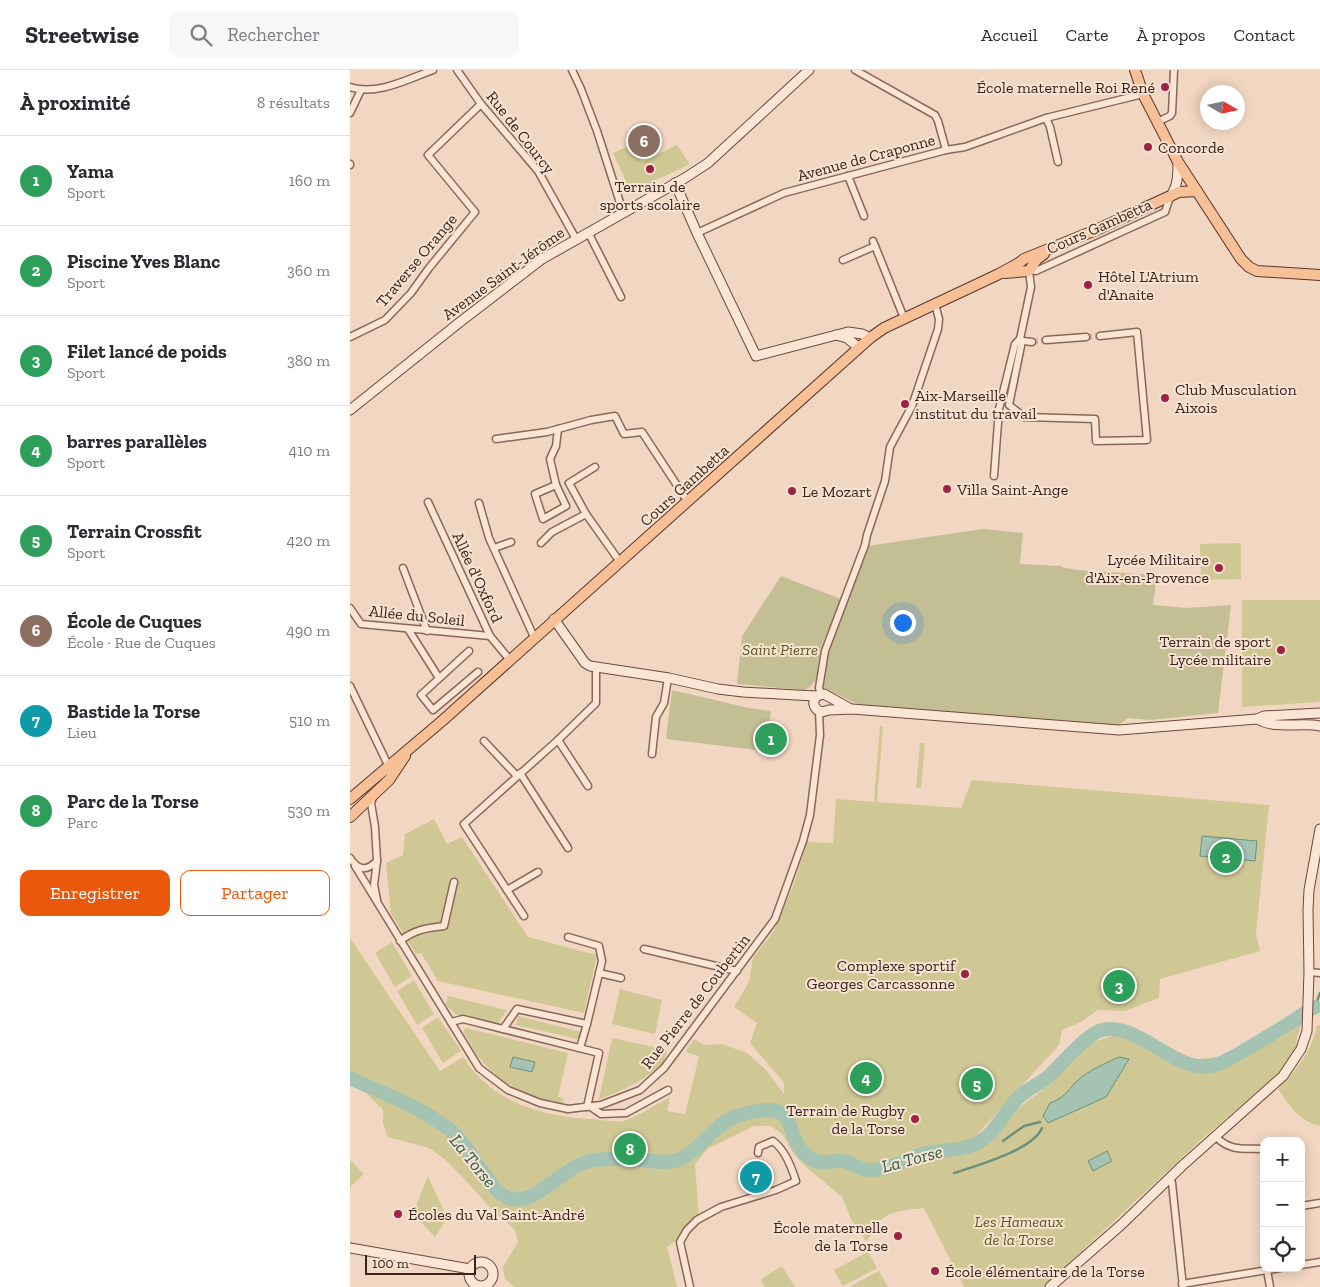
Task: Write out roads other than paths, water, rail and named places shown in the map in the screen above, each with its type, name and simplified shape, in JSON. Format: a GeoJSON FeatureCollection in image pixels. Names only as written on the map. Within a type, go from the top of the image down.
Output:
{"type":"FeatureCollection","features":[{"type":"Feature","properties":{"kind":"main road"},"geometry":{"type":"LineString","coordinates":[[1135,70],[1143,94],[1178,162],[1241,259],[1249,267],[1257,271],[1320,275]]}},
{"type":"Feature","properties":{"kind":"main road","name":"Cours Gambetta"},"geometry":{"type":"LineString","coordinates":[[350,817],[373,796],[391,770],[410,748],[870,338],[884,328],[904,318],[999,274],[1027,267],[1056,247],[1183,191],[1197,191]]}},
{"type":"Feature","properties":{"kind":"main road","name":"Cours Gambetta"},"geometry":{"type":"LineString","coordinates":[[350,799],[391,770]]}},
{"type":"Feature","properties":{"kind":"street"},"geometry":{"type":"LineString","coordinates":[[350,87],[360,90],[385,87],[433,70]]}},
{"type":"Feature","properties":{"kind":"street","name":"Rue de Courcy"},"geometry":{"type":"LineString","coordinates":[[457,70],[481,104],[538,171],[576,239]]}},
{"type":"Feature","properties":{"kind":"street"},"geometry":{"type":"LineString","coordinates":[[572,70],[597,131],[618,199],[624,212]]}},
{"type":"Feature","properties":{"kind":"street","name":"Avenue Saint-Jérôme"},"geometry":{"type":"LineString","coordinates":[[350,418],[409,364],[542,259],[708,163],[809,70]]}},
{"type":"Feature","properties":{"kind":"street"},"geometry":{"type":"LineString","coordinates":[[855,70],[935,116],[938,120],[946,150]]}},
{"type":"Feature","properties":{"kind":"street"},"geometry":{"type":"LineString","coordinates":[[1157,122],[1169,117],[1172,113],[1174,70]]}},
{"type":"Feature","properties":{"kind":"street"},"geometry":{"type":"LineString","coordinates":[[350,113],[360,90]]}},
{"type":"Feature","properties":{"kind":"street","name":"Avenue de Craponne"},"geometry":{"type":"LineString","coordinates":[[697,233],[784,193],[946,150],[964,147],[1046,118],[1143,94]]}},
{"type":"Feature","properties":{"kind":"street","name":"Traverse Orange"},"geometry":{"type":"LineString","coordinates":[[350,337],[385,320],[390,315],[410,293],[474,212],[428,155],[481,104]]}},
{"type":"Feature","properties":{"kind":"street"},"geometry":{"type":"LineString","coordinates":[[1046,118],[1058,162]]}},
{"type":"Feature","properties":{"kind":"street","name":"Cours Gambetta"},"geometry":{"type":"LineString","coordinates":[[1027,267],[1036,270],[1165,212],[1178,182],[1178,162]]}},
{"type":"Feature","properties":{"kind":"street"},"geometry":{"type":"LineString","coordinates":[[848,176],[864,216]]}},
{"type":"Feature","properties":{"kind":"street"},"geometry":{"type":"LineString","coordinates":[[675,183],[756,356],[848,332],[862,334],[870,338]]}},
{"type":"Feature","properties":{"kind":"street"},"geometry":{"type":"LineString","coordinates":[[588,232],[621,298]]}},
{"type":"Feature","properties":{"kind":"street"},"geometry":{"type":"LineString","coordinates":[[843,260],[874,244],[904,318]]}},
{"type":"Feature","properties":{"kind":"street"},"geometry":{"type":"LineString","coordinates":[[1027,267],[1031,287],[1009,405],[1024,417],[1095,419],[1096,442],[1147,440],[1136,332],[1100,336]]}},
{"type":"Feature","properties":{"kind":"street"},"geometry":{"type":"LineString","coordinates":[[935,304],[940,323],[912,406],[890,447],[886,478],[867,535],[866,545],[824,651],[815,708],[823,713],[852,709],[1119,730],[1256,719],[1264,716],[1320,713]]}},
{"type":"Feature","properties":{"kind":"street"},"geometry":{"type":"LineString","coordinates":[[836,335],[847,338],[858,347]]}},
{"type":"Feature","properties":{"kind":"street"},"geometry":{"type":"LineString","coordinates":[[1046,340],[1086,337]]}},
{"type":"Feature","properties":{"kind":"street"},"geometry":{"type":"LineString","coordinates":[[994,476],[999,409],[1016,344],[1021,340],[1032,342]]}},
{"type":"Feature","properties":{"kind":"street","name":"Avenue Saint-Jérôme"},"geometry":{"type":"LineString","coordinates":[[350,410],[370,392],[409,364]]}},
{"type":"Feature","properties":{"kind":"street"},"geometry":{"type":"LineString","coordinates":[[496,439],[558,429],[614,416],[624,434],[642,432],[688,502]]}},
{"type":"Feature","properties":{"kind":"street"},"geometry":{"type":"LineString","coordinates":[[556,485],[535,494],[543,519],[566,506],[556,485],[550,458],[556,446],[558,429]]}},
{"type":"Feature","properties":{"kind":"street"},"geometry":{"type":"LineString","coordinates":[[595,467],[569,483],[586,514],[620,562]]}},
{"type":"Feature","properties":{"kind":"street","name":"Allée d'Oxford"},"geometry":{"type":"LineString","coordinates":[[428,502],[490,636],[510,660]]}},
{"type":"Feature","properties":{"kind":"street"},"geometry":{"type":"LineString","coordinates":[[480,503],[489,538],[534,638]]}},
{"type":"Feature","properties":{"kind":"street"},"geometry":{"type":"LineString","coordinates":[[541,543],[564,524],[586,514]]}},
{"type":"Feature","properties":{"kind":"street"},"geometry":{"type":"LineString","coordinates":[[494,548],[511,542]]}},
{"type":"Feature","properties":{"kind":"street"},"geometry":{"type":"LineString","coordinates":[[403,568],[427,631]]}},
{"type":"Feature","properties":{"kind":"street","name":"Allée du Soleil"},"geometry":{"type":"LineString","coordinates":[[350,608],[361,624],[490,636]]}},
{"type":"Feature","properties":{"kind":"street"},"geometry":{"type":"LineString","coordinates":[[554,620],[586,663],[596,667],[668,678],[718,689],[817,697],[827,694],[852,709]]}},
{"type":"Feature","properties":{"kind":"street"},"geometry":{"type":"LineString","coordinates":[[408,628],[439,678]]}},
{"type":"Feature","properties":{"kind":"street"},"geometry":{"type":"LineString","coordinates":[[469,651],[421,695],[433,710],[478,672]]}},
{"type":"Feature","properties":{"kind":"street"},"geometry":{"type":"LineString","coordinates":[[524,916],[464,824],[558,740],[596,703],[596,667]]}},
{"type":"Feature","properties":{"kind":"street"},"geometry":{"type":"LineString","coordinates":[[652,754],[656,717],[664,703],[668,678]]}},
{"type":"Feature","properties":{"kind":"street"},"geometry":{"type":"LineString","coordinates":[[350,686],[391,770]]}},
{"type":"Feature","properties":{"kind":"street"},"geometry":{"type":"LineString","coordinates":[[823,713],[832,705],[831,698]]}},
{"type":"Feature","properties":{"kind":"street"},"geometry":{"type":"LineString","coordinates":[[350,706],[358,702]]}},
{"type":"Feature","properties":{"kind":"street","name":"Rue Pierre de Coubertin"},"geometry":{"type":"LineString","coordinates":[[350,858],[479,1068],[508,1090],[540,1103],[568,1109],[601,1106],[640,1090],[664,1068],[775,919],[803,841],[810,815],[823,713]]}},
{"type":"Feature","properties":{"kind":"street"},"geometry":{"type":"LineString","coordinates":[[1256,719],[1264,723],[1281,726],[1320,726]]}},
{"type":"Feature","properties":{"kind":"street"},"geometry":{"type":"LineString","coordinates":[[558,740],[588,786]]}},
{"type":"Feature","properties":{"kind":"street"},"geometry":{"type":"LineString","coordinates":[[484,741],[518,775],[568,848]]}},
{"type":"Feature","properties":{"kind":"street"},"geometry":{"type":"LineString","coordinates":[[373,796],[371,803],[375,827],[377,861],[374,885],[378,906]]}},
{"type":"Feature","properties":{"kind":"street"},"geometry":{"type":"LineString","coordinates":[[1050,1287],[1121,1225],[1283,1076],[1295,1059],[1307,1031],[1309,890],[1320,829]]}},
{"type":"Feature","properties":{"kind":"street"},"geometry":{"type":"LineString","coordinates":[[355,866],[366,868],[377,861]]}},
{"type":"Feature","properties":{"kind":"street"},"geometry":{"type":"LineString","coordinates":[[507,890],[538,872]]}},
{"type":"Feature","properties":{"kind":"street"},"geometry":{"type":"LineString","coordinates":[[400,941],[411,933],[424,928],[444,926],[454,882]]}},
{"type":"Feature","properties":{"kind":"street"},"geometry":{"type":"LineString","coordinates":[[568,937],[599,946],[602,961],[580,1048]]}},
{"type":"Feature","properties":{"kind":"street"},"geometry":{"type":"LineString","coordinates":[[644,949],[737,971]]}},
{"type":"Feature","properties":{"kind":"street"},"geometry":{"type":"LineString","coordinates":[[1309,972],[1320,973]]}},
{"type":"Feature","properties":{"kind":"street"},"geometry":{"type":"LineString","coordinates":[[599,973],[621,978]]}},
{"type":"Feature","properties":{"kind":"street"},"geometry":{"type":"LineString","coordinates":[[503,1029],[517,1009],[587,1024]]}},
{"type":"Feature","properties":{"kind":"street"},"geometry":{"type":"LineString","coordinates":[[451,1022],[463,1019],[599,1053],[589,1107],[601,1114],[626,1113],[668,1090]]}},
{"type":"Feature","properties":{"kind":"street"},"geometry":{"type":"LineString","coordinates":[[1216,1137],[1230,1148],[1260,1149]]}},
{"type":"Feature","properties":{"kind":"street"},"geometry":{"type":"LineString","coordinates":[[690,1287],[680,1242],[687,1230],[697,1220],[720,1207],[776,1190],[796,1181],[790,1164],[778,1145],[773,1141],[759,1147],[758,1153]]}},
{"type":"Feature","properties":{"kind":"street"},"geometry":{"type":"LineString","coordinates":[[1170,1178],[1183,1286],[1260,1271]]}},
{"type":"Feature","properties":{"kind":"street"},"geometry":{"type":"LineString","coordinates":[[1305,1206],[1320,1204]]}},
{"type":"Feature","properties":{"kind":"street"},"geometry":{"type":"LineString","coordinates":[[350,1248],[470,1269],[479,1263],[488,1265],[493,1273],[495,1284],[478,1286],[470,1279],[470,1269]]}},
{"type":"Feature","properties":{"kind":"street"},"geometry":{"type":"LineString","coordinates":[[1305,1264],[1320,1262]]}},
{"type":"Feature","properties":{"kind":"street"},"geometry":{"type":"LineString","coordinates":[[1267,1272],[1270,1287]]}},
{"type":"Feature","properties":{"kind":"waterway"},"geometry":{"type":"LineString","coordinates":[[1320,993],[1315,1007],[1320,1009]]}},
{"type":"Feature","properties":{"kind":"waterway","name":"La Torse"},"geometry":{"type":"LineString","coordinates":[[350,1078],[405,1103],[445,1126],[462,1142],[496,1189],[511,1199],[521,1199],[540,1191],[568,1171],[594,1160],[626,1159],[664,1162],[678,1160],[694,1150],[729,1120],[737,1116],[759,1111],[774,1110],[783,1115],[796,1142],[803,1152],[813,1160],[823,1162],[842,1161],[869,1170],[887,1168],[923,1154],[961,1148],[981,1141],[992,1131],[1020,1096],[1048,1077],[1080,1045],[1099,1031],[1113,1029],[1126,1032],[1141,1038],[1183,1062],[1197,1066],[1211,1066],[1242,1052],[1315,1007]]}},
{"type":"Feature","properties":{"kind":"waterway"},"geometry":{"type":"LineString","coordinates":[[1003,1141],[1024,1126],[1040,1122]]}},
{"type":"Feature","properties":{"kind":"waterway"},"geometry":{"type":"LineString","coordinates":[[954,1173],[1016,1150],[1037,1136],[1042,1128]]}},
{"type":"Feature","properties":{"kind":"tunnel"},"geometry":{"type":"LineString","coordinates":[[1086,337],[1100,336]]}},
{"type":"Feature","properties":{"kind":"tunnel"},"geometry":{"type":"LineString","coordinates":[[1032,342],[1046,340]]}},
{"type":"Feature","properties":{"kind":"place","name":"École maternelle Roi René"},"geometry":{"type":"Point","coordinates":[1165,87]}},
{"type":"Feature","properties":{"kind":"place","name":"École de Cuques"},"geometry":{"type":"Point","coordinates":[644,141]}},
{"type":"Feature","properties":{"kind":"place","name":"Concorde"},"geometry":{"type":"Point","coordinates":[1148,147]}},
{"type":"Feature","properties":{"kind":"place","name":"Terrain de sports scolaire"},"geometry":{"type":"Point","coordinates":[650,169]}},
{"type":"Feature","properties":{"kind":"place","name":"Hôtel L'Atrium d'Anaite"},"geometry":{"type":"Point","coordinates":[1088,285]}},
{"type":"Feature","properties":{"kind":"place","name":"Club Musculation Aixois"},"geometry":{"type":"Point","coordinates":[1165,398]}},
{"type":"Feature","properties":{"kind":"place","name":"Aix-Marseille institut du travail"},"geometry":{"type":"Point","coordinates":[905,404]}},
{"type":"Feature","properties":{"kind":"place","name":"Villa Saint-Ange"},"geometry":{"type":"Point","coordinates":[947,489]}},
{"type":"Feature","properties":{"kind":"place","name":"Le Mozart"},"geometry":{"type":"Point","coordinates":[792,491]}},
{"type":"Feature","properties":{"kind":"place","name":"Lycée Militaire d'Aix-en-Provence"},"geometry":{"type":"Point","coordinates":[1219,568]}},
{"type":"Feature","properties":{"kind":"place","name":"Terrain de sport Lycée militaire"},"geometry":{"type":"Point","coordinates":[1281,650]}},
{"type":"Feature","properties":{"kind":"place","name":"Yama"},"geometry":{"type":"Point","coordinates":[771,739]}},
{"type":"Feature","properties":{"kind":"place","name":"Piscine Yves Blanc"},"geometry":{"type":"Point","coordinates":[1226,857]}},
{"type":"Feature","properties":{"kind":"place","name":"Complexe sportif Georges Carcassonne"},"geometry":{"type":"Point","coordinates":[965,974]}},
{"type":"Feature","properties":{"kind":"place","name":"Filet lancé de poids"},"geometry":{"type":"Point","coordinates":[1119,986]}},
{"type":"Feature","properties":{"kind":"place","name":"barres parallèles"},"geometry":{"type":"Point","coordinates":[866,1078]}},
{"type":"Feature","properties":{"kind":"place","name":"Terrain Crossfit"},"geometry":{"type":"Point","coordinates":[977,1084]}},
{"type":"Feature","properties":{"kind":"place","name":"Terrain de Rugby de la Torse"},"geometry":{"type":"Point","coordinates":[915,1119]}},
{"type":"Feature","properties":{"kind":"place","name":"Parc de la Torse"},"geometry":{"type":"Point","coordinates":[630,1149]}},
{"type":"Feature","properties":{"kind":"place","name":"Bastide la Torse"},"geometry":{"type":"Point","coordinates":[756,1177]}},
{"type":"Feature","properties":{"kind":"place","name":"Écoles du Val Saint-André"},"geometry":{"type":"Point","coordinates":[398,1214]}},
{"type":"Feature","properties":{"kind":"place","name":"École maternelle de la Torse"},"geometry":{"type":"Point","coordinates":[898,1236]}},
{"type":"Feature","properties":{"kind":"place","name":"École élémentaire de la Torse"},"geometry":{"type":"Point","coordinates":[935,1271]}},
{"type":"Feature","properties":{"kind":"park label","name":"Saint Pierre"},"geometry":{"type":"Point","coordinates":[780,649]}},
{"type":"Feature","properties":{"kind":"park label","name":"Les Hameaux de la Torse"},"geometry":{"type":"Point","coordinates":[1019,1230]}}]}
